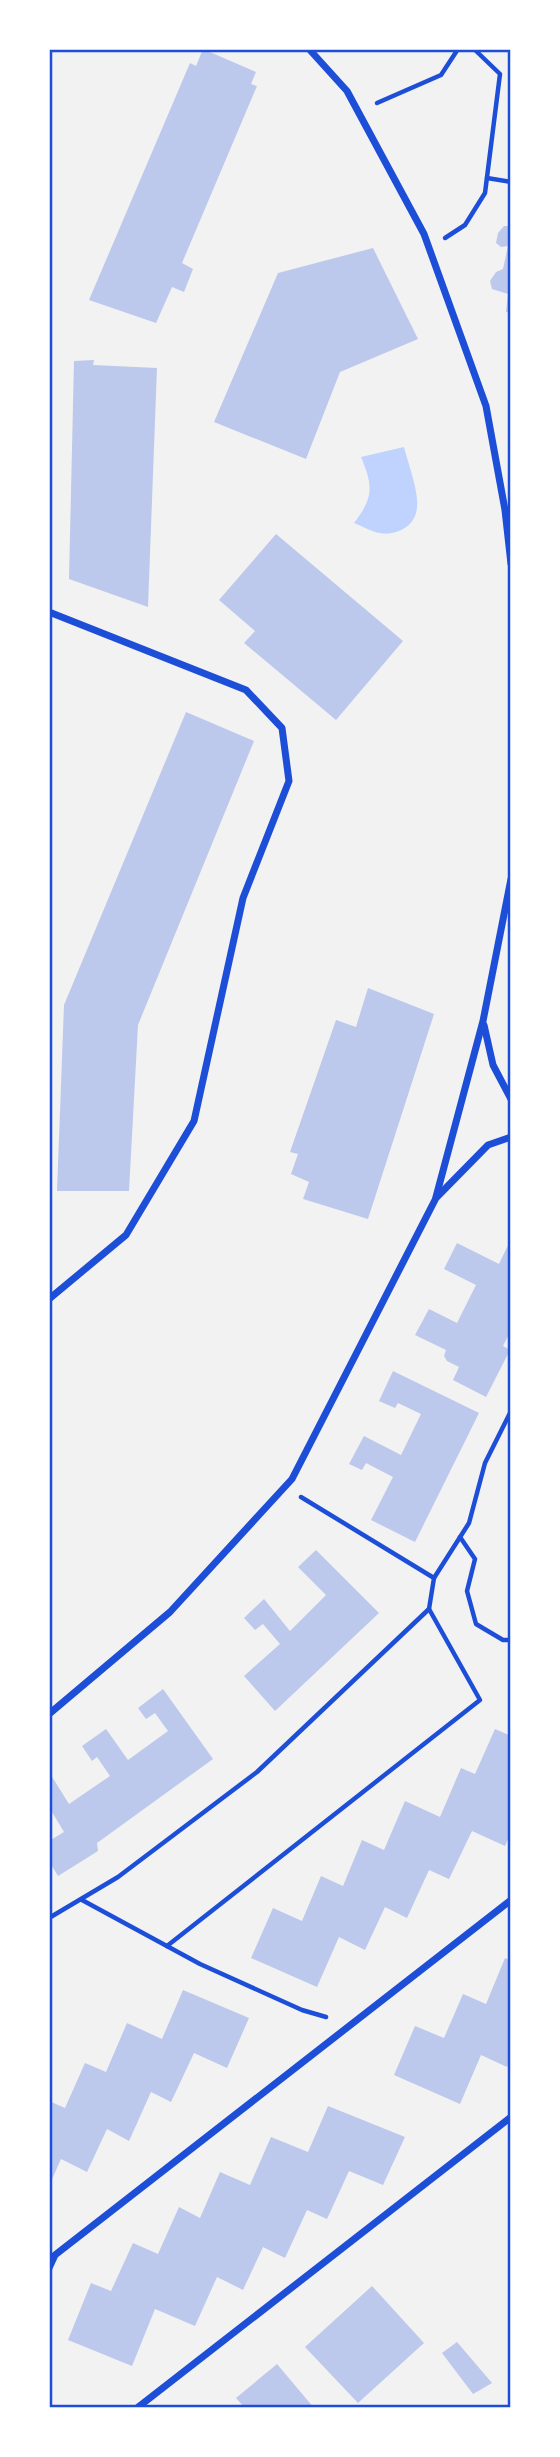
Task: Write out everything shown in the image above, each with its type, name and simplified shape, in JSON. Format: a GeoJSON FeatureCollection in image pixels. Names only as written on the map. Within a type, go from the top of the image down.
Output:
{"type":"FeatureCollection","features":[{"type":"Feature","properties":{"kind":"street"},"geometry":{"type":"LineString","coordinates":[[309,49],[347,91],[424,234],[486,406],[508,513],[511,564]]}},
{"type":"Feature","properties":{"kind":"street"},"geometry":{"type":"LineString","coordinates":[[49,612],[246,690],[282,728],[289,781],[243,898],[194,1121],[126,1235],[49,1299]]}},
{"type":"Feature","properties":{"kind":"street"},"geometry":{"type":"LineString","coordinates":[[511,882],[511,890]]}},
{"type":"Feature","properties":{"kind":"street"},"geometry":{"type":"LineString","coordinates":[[49,1714],[170,1612],[292,1479],[436,1198],[483,1021],[511,882]]}},
{"type":"Feature","properties":{"kind":"street"},"geometry":{"type":"LineString","coordinates":[[483,1021],[493,1065],[511,1099]]}},
{"type":"Feature","properties":{"kind":"street"},"geometry":{"type":"LineString","coordinates":[[436,1198],[488,1145],[511,1138]]}},
{"type":"Feature","properties":{"kind":"street"},"geometry":{"type":"LineString","coordinates":[[49,2268],[55,2255],[511,1900]]}},
{"type":"Feature","properties":{"kind":"street"},"geometry":{"type":"LineString","coordinates":[[137,2408],[511,2117]]}},
{"type":"Feature","properties":{"kind":"path"},"geometry":{"type":"LineString","coordinates":[[391,96],[441,75],[458,49]]}},
{"type":"Feature","properties":{"kind":"path"},"geometry":{"type":"LineString","coordinates":[[465,225],[485,193],[500,74],[474,49]]}},
{"type":"Feature","properties":{"kind":"path"},"geometry":{"type":"LineString","coordinates":[[487,178],[511,182]]}},
{"type":"Feature","properties":{"kind":"path"},"geometry":{"type":"LineString","coordinates":[[49,1918],[118,1877],[257,1772],[429,1609],[434,1578],[469,1523],[485,1463],[511,1411]]}},
{"type":"Feature","properties":{"kind":"path"},"geometry":{"type":"LineString","coordinates":[[285,1487],[434,1578]]}},
{"type":"Feature","properties":{"kind":"path"},"geometry":{"type":"LineString","coordinates":[[460,1537],[475,1559],[467,1591],[476,1624],[503,1640],[511,1640]]}},
{"type":"Feature","properties":{"kind":"path"},"geometry":{"type":"LineString","coordinates":[[167,1946],[481,1700],[429,1609]]}},
{"type":"Feature","properties":{"kind":"path"},"geometry":{"type":"LineString","coordinates":[[81,1899],[200,1964],[302,2010]]}},
{"type":"Feature","properties":{"kind":"water"},"geometry":{"type":"Polygon","coordinates":[[[404,447],[416,494],[417,507],[413,520],[399,531],[386,534],[354,523],[365,506],[369,491],[368,476],[361,457],[404,447]]]}},
{"type":"Feature","properties":{"kind":"building"},"geometry":{"type":"Polygon","coordinates":[[[203,49],[256,72],[251,84],[257,86],[182,263],[193,269],[184,292],[172,287],[156,323],[89,300],[190,63],[196,66],[203,49]]]}},
{"type":"Feature","properties":{"kind":"building"},"geometry":{"type":"Polygon","coordinates":[[[504,226],[511,226],[511,313],[506,312],[508,294],[492,289],[490,281],[496,272],[503,269],[508,246],[501,247],[496,243],[498,233],[504,226]]]}},
{"type":"Feature","properties":{"kind":"building"},"geometry":{"type":"Polygon","coordinates":[[[373,248],[418,339],[340,372],[306,459],[214,422],[278,273],[373,248]]]}},
{"type":"Feature","properties":{"kind":"building"},"geometry":{"type":"Polygon","coordinates":[[[94,360],[93,365],[157,368],[148,607],[69,579],[74,361],[94,360]]]}},
{"type":"Feature","properties":{"kind":"building"},"geometry":{"type":"Polygon","coordinates":[[[276,534],[403,641],[336,720],[244,643],[255,631],[219,600],[276,534]]]}},
{"type":"Feature","properties":{"kind":"building"},"geometry":{"type":"Polygon","coordinates":[[[186,712],[254,741],[138,1025],[129,1191],[57,1191],[64,1005],[186,712]]]}},
{"type":"Feature","properties":{"kind":"building"},"geometry":{"type":"Polygon","coordinates":[[[368,988],[434,1014],[368,1219],[303,1199],[309,1182],[291,1174],[298,1154],[290,1152],[336,1020],[356,1027],[368,988]]]}},
{"type":"Feature","properties":{"kind":"building"},"geometry":{"type":"Polygon","coordinates":[[[511,1239],[511,1330],[503,1346],[510,1350],[486,1397],[453,1380],[459,1367],[447,1361],[444,1356],[446,1350],[415,1335],[429,1309],[457,1323],[476,1285],[444,1269],[457,1243],[499,1264],[511,1239]]]}},
{"type":"Feature","properties":{"kind":"building"},"geometry":{"type":"Polygon","coordinates":[[[393,1371],[479,1413],[415,1542],[371,1520],[393,1477],[366,1463],[362,1470],[349,1464],[364,1436],[401,1455],[421,1414],[398,1403],[395,1408],[379,1401],[393,1371]]]}},
{"type":"Feature","properties":{"kind":"building"},"geometry":{"type":"Polygon","coordinates":[[[316,1550],[379,1613],[275,1711],[244,1676],[280,1644],[263,1624],[255,1630],[244,1618],[264,1599],[290,1631],[326,1595],[298,1567],[316,1550]]]}},
{"type":"Feature","properties":{"kind":"building"},"geometry":{"type":"Polygon","coordinates":[[[163,1689],[213,1759],[97,1843],[98,1851],[58,1876],[49,1861],[49,1841],[64,1832],[49,1807],[49,1772],[69,1804],[110,1776],[97,1757],[92,1761],[82,1746],[106,1729],[128,1760],[168,1731],[155,1713],[146,1719],[138,1708],[163,1689]]]}},
{"type":"Feature","properties":{"kind":"building"},"geometry":{"type":"Polygon","coordinates":[[[495,1729],[511,1736],[511,1833],[505,1846],[472,1831],[449,1879],[429,1870],[407,1918],[385,1907],[365,1950],[339,1937],[317,1987],[251,1958],[273,1908],[302,1921],[321,1876],[343,1886],[362,1840],[384,1850],[405,1801],[440,1817],[461,1768],[475,1774],[495,1729]]]}},
{"type":"Feature","properties":{"kind":"building"},"geometry":{"type":"Polygon","coordinates":[[[505,1958],[511,1961],[511,2059],[507,2067],[481,2055],[460,2104],[394,2075],[415,2026],[444,2038],[463,1994],[486,2004],[505,1958]]]}},
{"type":"Feature","properties":{"kind":"building"},"geometry":{"type":"Polygon","coordinates":[[[183,1990],[249,2018],[227,2068],[194,2053],[171,2102],[151,2092],[129,2141],[107,2129],[87,2172],[61,2159],[49,2186],[49,2101],[65,2108],[85,2063],[106,2072],[127,2023],[162,2039],[183,1990]]]}},
{"type":"Feature","properties":{"kind":"building"},"geometry":{"type":"Polygon","coordinates":[[[328,2106],[405,2137],[383,2185],[349,2171],[327,2219],[307,2210],[285,2258],[263,2247],[243,2290],[217,2277],[195,2326],[155,2309],[132,2366],[68,2340],[91,2283],[111,2291],[133,2243],[158,2254],[179,2207],[200,2218],[220,2172],[250,2185],[271,2137],[308,2152],[328,2106]]]}},
{"type":"Feature","properties":{"kind":"building"},"geometry":{"type":"Polygon","coordinates":[[[372,2286],[424,2343],[358,2403],[305,2347],[372,2286]]]}},
{"type":"Feature","properties":{"kind":"building"},"geometry":{"type":"Polygon","coordinates":[[[457,2342],[492,2383],[473,2394],[442,2353],[457,2342]]]}},
{"type":"Feature","properties":{"kind":"building"},"geometry":{"type":"Polygon","coordinates":[[[277,2364],[314,2408],[245,2408],[236,2398],[277,2364]]]}}]}
